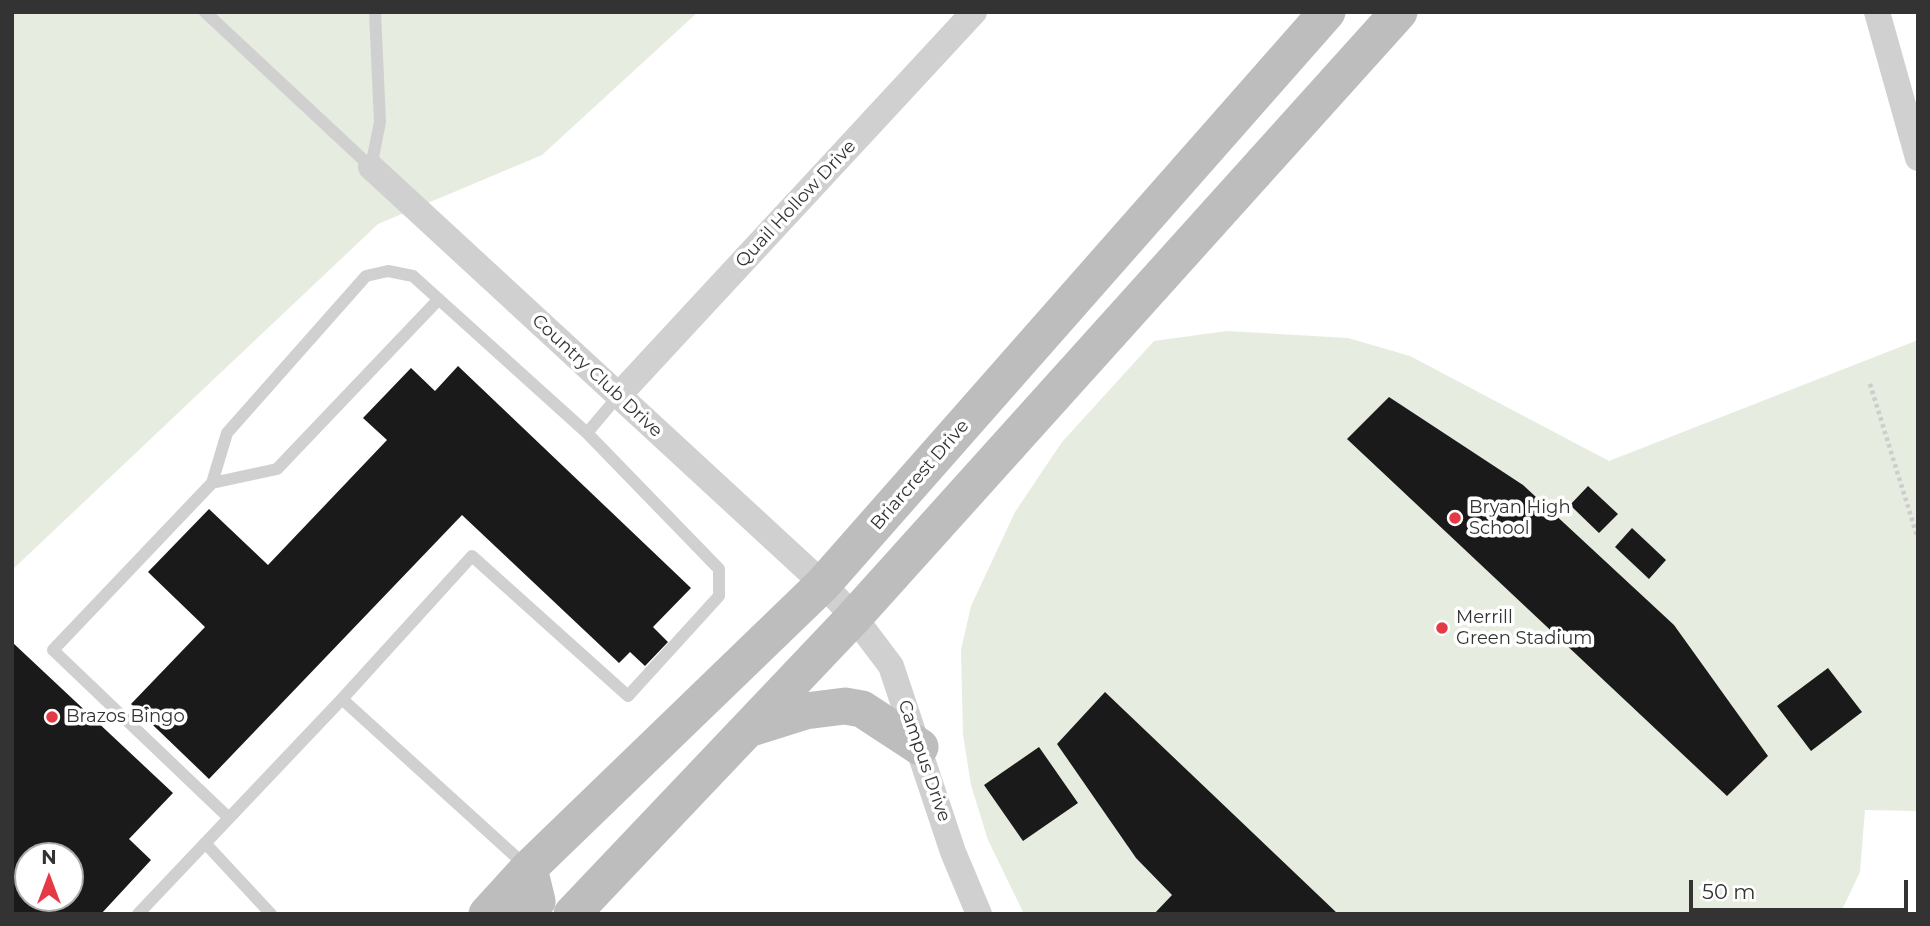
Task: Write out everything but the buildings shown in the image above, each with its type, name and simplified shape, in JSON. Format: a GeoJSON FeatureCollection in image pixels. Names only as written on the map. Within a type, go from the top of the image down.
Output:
{"type":"FeatureCollection","features":[{"type":"Feature","properties":{"kind":"main road","name":"Briarcrest Drive"},"geometry":{"type":"LineString","coordinates":[[487,914],[529,868],[823,584],[1327,12]]}},
{"type":"Feature","properties":{"kind":"main road"},"geometry":{"type":"LineString","coordinates":[[572,914],[854,617],[1399,12]]}},
{"type":"Feature","properties":{"kind":"main road"},"geometry":{"type":"LineString","coordinates":[[747,730],[805,711],[833,705],[845,706],[862,709],[920,747]]}},
{"type":"Feature","properties":{"kind":"main road"},"geometry":{"type":"LineString","coordinates":[[526,914],[537,901],[529,868]]}},
{"type":"Feature","properties":{"kind":"street","name":"Quail Hollow Drive"},"geometry":{"type":"LineString","coordinates":[[618,396],[974,12]]}},
{"type":"Feature","properties":{"kind":"street"},"geometry":{"type":"LineString","coordinates":[[1877,12],[1918,158]]}},
{"type":"Feature","properties":{"kind":"street","name":"Country Club Drive"},"geometry":{"type":"LineString","coordinates":[[372,167],[823,584],[854,617]]}},
{"type":"Feature","properties":{"kind":"street","name":"Campus Drive"},"geometry":{"type":"LineString","coordinates":[[854,617],[891,666],[953,852],[979,914]]}},
{"type":"Feature","properties":{"kind":"lane"},"geometry":{"type":"LineString","coordinates":[[205,12],[372,167]]}},
{"type":"Feature","properties":{"kind":"lane"},"geometry":{"type":"LineString","coordinates":[[372,167],[380,122],[375,12]]}},
{"type":"Feature","properties":{"kind":"lane"},"geometry":{"type":"LineString","coordinates":[[138,914],[342,699],[472,556],[628,696],[719,597],[719,569],[587,433],[412,276],[388,271],[366,276],[227,433],[212,483],[53,650],[229,818]]}},
{"type":"Feature","properties":{"kind":"lane"},"geometry":{"type":"LineString","coordinates":[[212,483],[277,469],[439,299]]}},
{"type":"Feature","properties":{"kind":"lane"},"geometry":{"type":"LineString","coordinates":[[587,433],[618,396]]}},
{"type":"Feature","properties":{"kind":"lane"},"geometry":{"type":"LineString","coordinates":[[342,699],[529,868]]}},
{"type":"Feature","properties":{"kind":"lane"},"geometry":{"type":"LineString","coordinates":[[205,843],[270,914]]}},
{"type":"Feature","properties":{"kind":"path"},"geometry":{"type":"LineString","coordinates":[[1870,384],[1918,539]]}},
{"type":"Feature","properties":{"kind":"shaded area"},"geometry":{"type":"Polygon","coordinates":[[[12,12],[698,12],[542,155],[378,224],[12,570],[12,12]]]}},
{"type":"Feature","properties":{"kind":"shaded area","name":"Merrill Green Stadium"},"geometry":{"type":"Polygon","coordinates":[[[1227,331],[1348,338],[1410,356],[1609,461],[1918,340],[1918,811],[1865,810],[1860,872],[1840,914],[1024,914],[988,840],[971,785],[963,735],[961,650],[971,606],[1015,512],[1062,442],[1154,341],[1227,331]]]}},
{"type":"Feature","properties":{"kind":"place","name":"Bryan High School"},"geometry":{"type":"Point","coordinates":[1455,518]}},
{"type":"Feature","properties":{"kind":"place","name":"Merrill Green Stadium"},"geometry":{"type":"Point","coordinates":[1442,628]}},
{"type":"Feature","properties":{"kind":"place","name":"Brazos Bingo"},"geometry":{"type":"Point","coordinates":[52,717]}}]}
